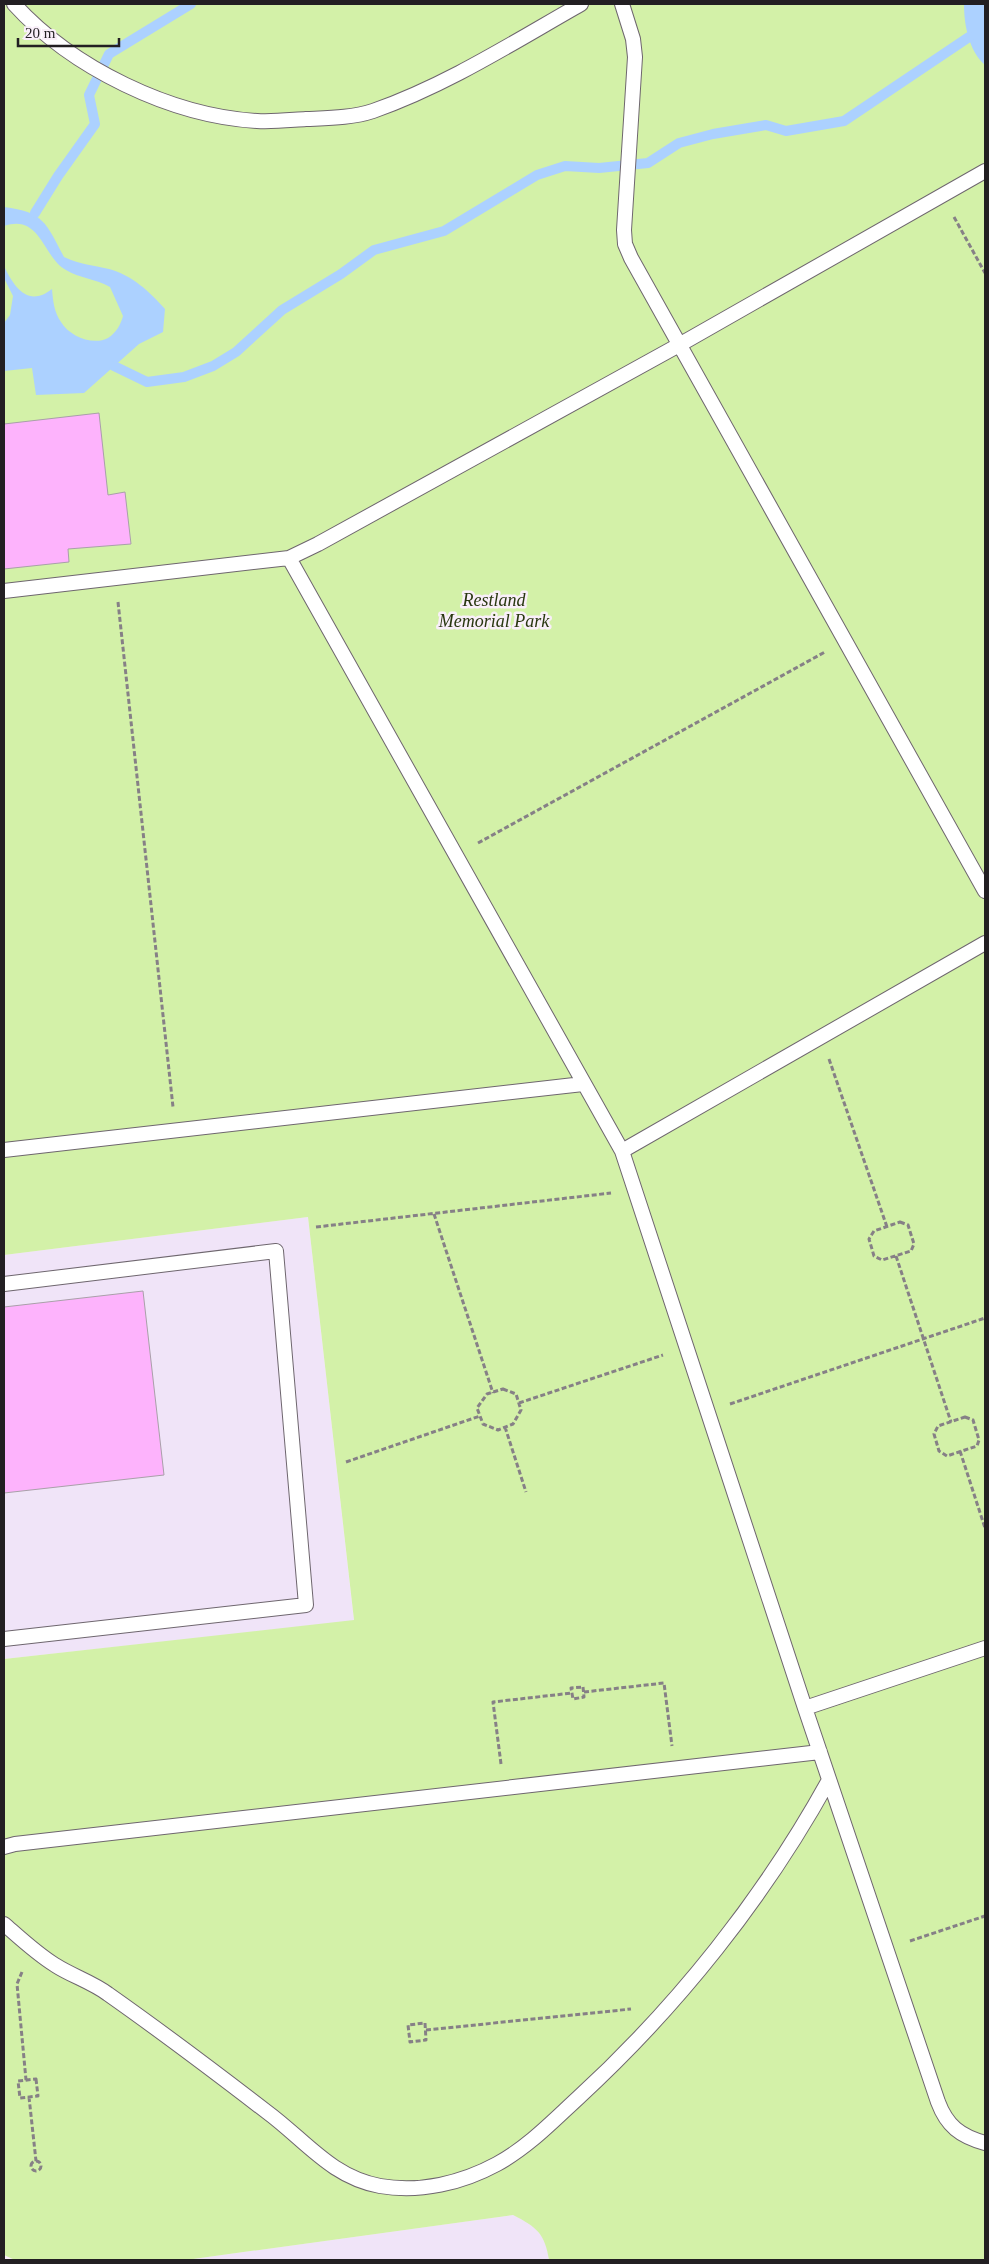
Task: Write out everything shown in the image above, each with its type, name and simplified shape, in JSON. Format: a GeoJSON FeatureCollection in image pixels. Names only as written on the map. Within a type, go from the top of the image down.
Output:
{"type":"FeatureCollection","features":[{"type":"Feature","properties":{"kind":"lane"},"geometry":{"type":"LineString","coordinates":[[14,4],[37,27],[83,60],[126,84],[180,106],[220,116],[258,121],[348,116],[372,112],[425,90],[581,4]]}},
{"type":"Feature","properties":{"kind":"lane"},"geometry":{"type":"LineString","coordinates":[[622,4],[633,39],[635,57],[626,194],[625,244],[679,345],[985,891]]}},
{"type":"Feature","properties":{"kind":"lane"},"geometry":{"type":"LineString","coordinates":[[4,591],[289,558],[318,544],[679,345],[985,170]]}},
{"type":"Feature","properties":{"kind":"lane"},"geometry":{"type":"LineString","coordinates":[[289,558],[583,1084],[622,1150],[805,1708],[944,2116],[955,2129],[969,2138],[985,2143]]}},
{"type":"Feature","properties":{"kind":"lane"},"geometry":{"type":"LineString","coordinates":[[622,1150],[985,942]]}},
{"type":"Feature","properties":{"kind":"lane"},"geometry":{"type":"LineString","coordinates":[[4,1150],[583,1084]]}},
{"type":"Feature","properties":{"kind":"lane"},"geometry":{"type":"LineString","coordinates":[[4,1284],[276,1251],[306,1605],[4,1639]]}},
{"type":"Feature","properties":{"kind":"lane"},"geometry":{"type":"LineString","coordinates":[[805,1708],[985,1648]]}},
{"type":"Feature","properties":{"kind":"lane"},"geometry":{"type":"LineString","coordinates":[[4,1847],[15,1844],[820,1752]]}},
{"type":"Feature","properties":{"kind":"lane"},"geometry":{"type":"LineString","coordinates":[[4,1924],[53,1964],[93,1985],[119,2002],[269,2113],[331,2167],[354,2179],[384,2187],[416,2188],[449,2184],[481,2172],[508,2157],[536,2136],[595,2083],[670,2004],[738,1920],[774,1871],[800,1832],[829,1780]]}},
{"type":"Feature","properties":{"kind":"path"},"geometry":{"type":"LineString","coordinates":[[941,195],[985,273]]}},
{"type":"Feature","properties":{"kind":"path"},"geometry":{"type":"LineString","coordinates":[[116,578],[176,1130]]}},
{"type":"Feature","properties":{"kind":"path"},"geometry":{"type":"LineString","coordinates":[[455,855],[845,641]]}},
{"type":"Feature","properties":{"kind":"path"},"geometry":{"type":"LineString","coordinates":[[821,1036],[886,1226]]}},
{"type":"Feature","properties":{"kind":"path"},"geometry":{"type":"LineString","coordinates":[[316,1227],[636,1190]]}},
{"type":"Feature","properties":{"kind":"path"},"geometry":{"type":"LineString","coordinates":[[434,1214],[493,1393]]}},
{"type":"Feature","properties":{"kind":"path"},"geometry":{"type":"LineString","coordinates":[[900,1222],[908,1225],[914,1244],[911,1250],[896,1256],[882,1260],[874,1256],[869,1238],[874,1231],[900,1222]]}},
{"type":"Feature","properties":{"kind":"path"},"geometry":{"type":"LineString","coordinates":[[896,1256],[951,1422]]}},
{"type":"Feature","properties":{"kind":"path"},"geometry":{"type":"LineString","coordinates":[[708,1412],[985,1318]]}},
{"type":"Feature","properties":{"kind":"path"},"geometry":{"type":"LineString","coordinates":[[519,1403],[687,1348]]}},
{"type":"Feature","properties":{"kind":"path"},"geometry":{"type":"LineString","coordinates":[[503,1390],[516,1394],[521,1410],[513,1424],[498,1430],[483,1424],[477,1408],[487,1394],[493,1393],[503,1390]]}},
{"type":"Feature","properties":{"kind":"path"},"geometry":{"type":"LineString","coordinates":[[346,1462],[480,1416]]}},
{"type":"Feature","properties":{"kind":"path"},"geometry":{"type":"LineString","coordinates":[[965,1417],[973,1420],[979,1440],[977,1446],[960,1451],[947,1456],[939,1452],[934,1434],[938,1426],[965,1417]]}},
{"type":"Feature","properties":{"kind":"path"},"geometry":{"type":"LineString","coordinates":[[505,1427],[526,1492]]}},
{"type":"Feature","properties":{"kind":"path"},"geometry":{"type":"LineString","coordinates":[[960,1451],[985,1528]]}},
{"type":"Feature","properties":{"kind":"path"},"geometry":{"type":"LineString","coordinates":[[584,1692],[664,1683],[673,1752]]}},
{"type":"Feature","properties":{"kind":"path"},"geometry":{"type":"LineString","coordinates":[[583,1687],[584,1697],[573,1699],[572,1693],[572,1688],[583,1687]]}},
{"type":"Feature","properties":{"kind":"path"},"geometry":{"type":"LineString","coordinates":[[502,1772],[493,1702],[572,1693]]}},
{"type":"Feature","properties":{"kind":"path"},"geometry":{"type":"LineString","coordinates":[[886,1949],[985,1916]]}},
{"type":"Feature","properties":{"kind":"path"},"geometry":{"type":"LineString","coordinates":[[26,2080],[17,1984],[21,1973],[36,1951]]}},
{"type":"Feature","properties":{"kind":"path"},"geometry":{"type":"LineString","coordinates":[[426,2030],[670,2004]]}},
{"type":"Feature","properties":{"kind":"path"},"geometry":{"type":"LineString","coordinates":[[425,2023],[426,2030],[426,2040],[410,2042],[408,2025],[425,2023]]}},
{"type":"Feature","properties":{"kind":"path"},"geometry":{"type":"LineString","coordinates":[[36,2079],[38,2096],[20,2098],[18,2081],[26,2080],[36,2079]]}},
{"type":"Feature","properties":{"kind":"path"},"geometry":{"type":"LineString","coordinates":[[29,2097],[36,2161]]}},
{"type":"Feature","properties":{"kind":"shaded area"},"geometry":{"type":"Polygon","coordinates":[[[308,1217],[354,1621],[4,1659],[4,1255],[308,1217]]]}},
{"type":"Feature","properties":{"kind":"shaded area"},"geometry":{"type":"Polygon","coordinates":[[[513,2215],[532,2224],[546,2242],[549,2260],[186,2260],[513,2215]]]}},
{"type":"Feature","properties":{"kind":"green space","name":"Restland Memorial Park"},"geometry":{"type":"Polygon","coordinates":[[[4,4],[985,4],[985,2260],[549,2260],[545,2244],[538,2232],[528,2223],[513,2215],[186,2260],[15,2260],[4,2255],[4,1659],[354,1620],[308,1217],[4,1255],[4,4]]]}},
{"type":"Feature","properties":{"kind":"water"},"geometry":{"type":"Polygon","coordinates":[[[964,4],[985,4],[985,65],[971,45],[965,20],[964,4]]]}},
{"type":"Feature","properties":{"kind":"water"},"geometry":{"type":"Polygon","coordinates":[[[4,207],[28,212],[42,221],[53,236],[64,257],[125,275],[147,290],[165,309],[163,332],[139,344],[84,393],[36,395],[32,368],[4,371],[4,323],[10,315],[13,296],[4,278],[4,266],[17,288],[29,296],[43,294],[52,289],[54,306],[59,318],[70,332],[82,338],[95,341],[108,338],[118,328],[123,316],[110,287],[66,270],[58,264],[34,231],[26,226],[16,224],[4,226],[4,207]]]}},
{"type":"Feature","properties":{"kind":"building"},"geometry":{"type":"Polygon","coordinates":[[[99,413],[108,495],[125,492],[131,544],[68,549],[69,562],[4,569],[4,424],[99,413]]]}},
{"type":"Feature","properties":{"kind":"building"},"geometry":{"type":"Polygon","coordinates":[[[143,1291],[164,1475],[4,1493],[4,1307],[143,1291]]]}},
{"type":"Feature","properties":{"kind":"waterway"},"geometry":{"type":"LineString","coordinates":[[35,213],[58,176],[95,124],[89,95],[109,54],[191,4]]}},
{"type":"Feature","properties":{"kind":"waterway"},"geometry":{"type":"LineString","coordinates":[[114,366],[147,382],[184,377],[213,366],[236,352],[282,310],[341,274],[374,250],[444,231],[537,175],[565,166],[599,168],[648,163],[679,143],[713,134],[766,125],[786,131],[844,121],[969,37]]}}]}
